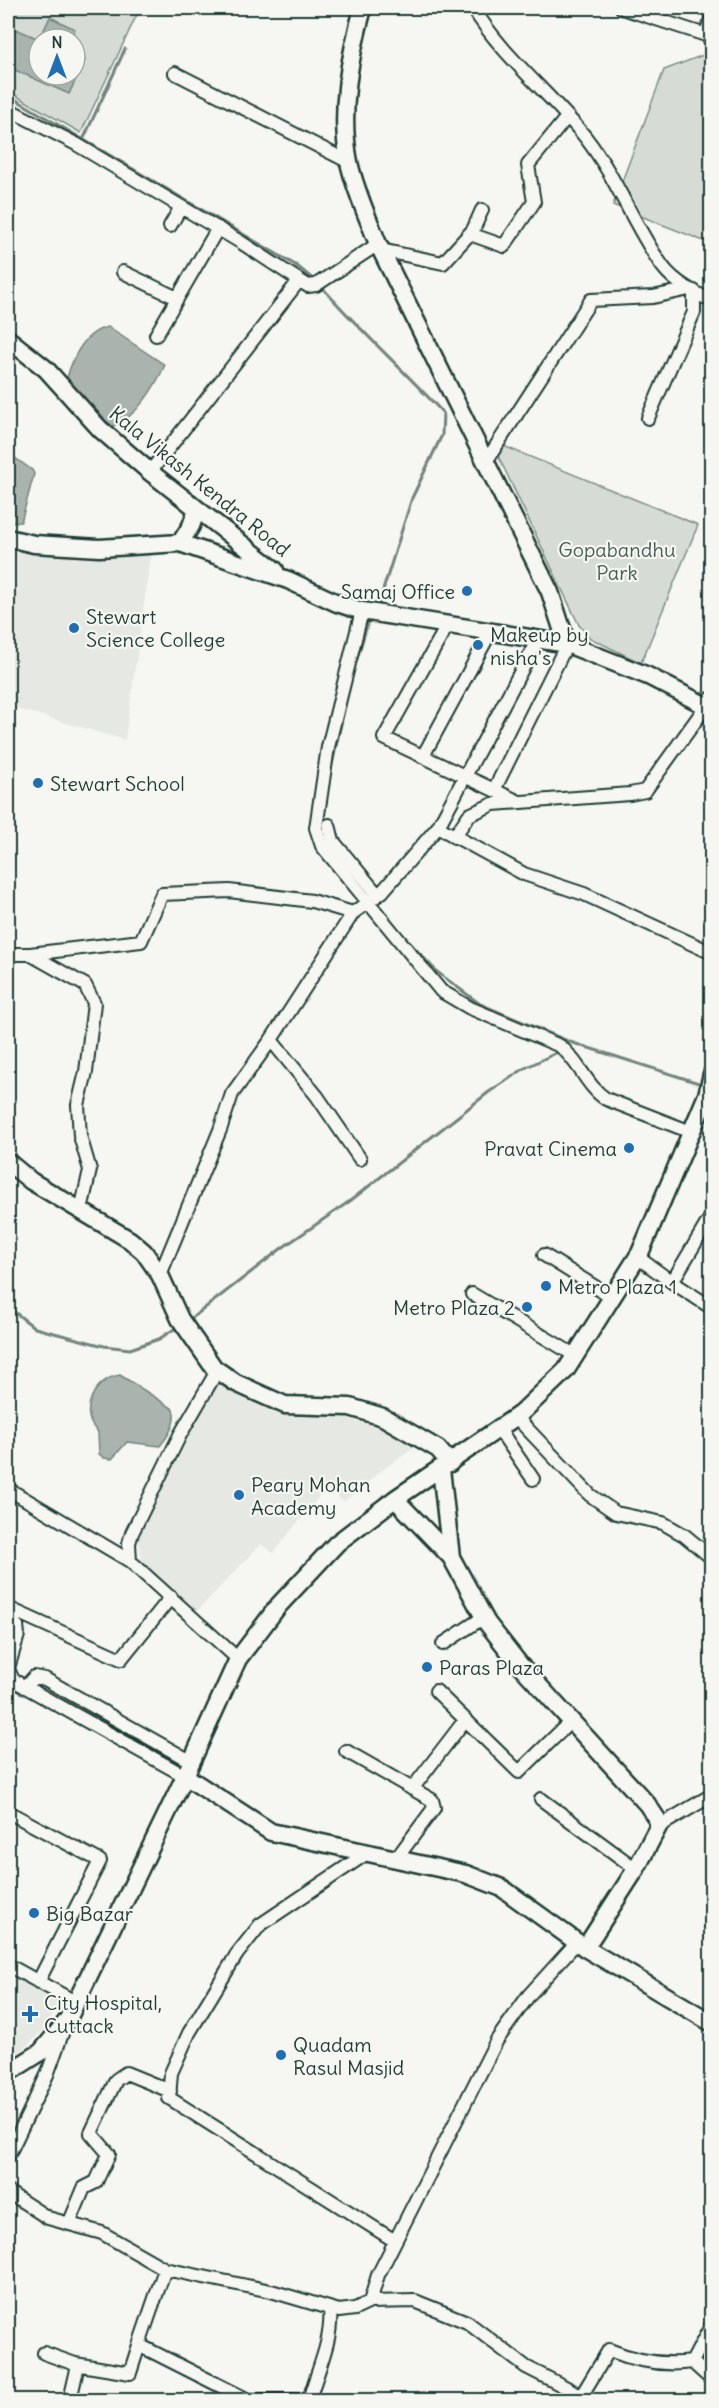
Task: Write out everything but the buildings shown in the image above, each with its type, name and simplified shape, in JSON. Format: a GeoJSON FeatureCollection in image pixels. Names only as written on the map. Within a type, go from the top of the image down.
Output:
{"type":"FeatureCollection","features":[{"type":"Feature","properties":{"kind":"main road"},"geometry":{"type":"LineString","coordinates":[[363,8],[354,42],[348,85],[345,127],[349,162],[380,247],[487,460],[550,592],[567,644]]}},
{"type":"Feature","properties":{"kind":"main road","name":"Kala Vikash Kendra Road"},"geometry":{"type":"LineString","coordinates":[[8,339],[46,369],[100,429],[150,472],[288,580]]}},
{"type":"Feature","properties":{"kind":"main road"},"geometry":{"type":"LineString","coordinates":[[180,543],[191,526],[197,509]]}},
{"type":"Feature","properties":{"kind":"main road"},"geometry":{"type":"LineString","coordinates":[[8,538],[34,544],[99,548],[180,543],[288,580],[337,603],[362,611],[537,641],[567,644],[648,676],[710,704]]}},
{"type":"Feature","properties":{"kind":"main road"},"geometry":{"type":"LineString","coordinates":[[537,641],[557,614]]}},
{"type":"Feature","properties":{"kind":"main road"},"geometry":{"type":"LineString","coordinates":[[8,2073],[40,2052],[67,2021],[77,2003],[238,1659],[279,1605],[337,1543],[395,1498],[516,1417],[566,1370],[637,1257],[709,1089]]}},
{"type":"Feature","properties":{"kind":"main road"},"geometry":{"type":"LineString","coordinates":[[8,1162],[31,1181],[130,1240],[144,1252],[160,1275],[180,1319],[217,1371],[236,1383],[285,1405],[350,1407],[383,1417],[438,1449],[446,1466],[451,1557]]}},
{"type":"Feature","properties":{"kind":"main road"},"geometry":{"type":"LineString","coordinates":[[395,1498],[451,1557],[484,1617],[520,1665],[647,1803],[657,1819],[658,1827],[636,1869],[581,1945]]}},
{"type":"Feature","properties":{"kind":"main road"},"geometry":{"type":"LineString","coordinates":[[188,1769],[272,1832],[466,1874],[502,1888],[581,1945],[711,2023]]}},
{"type":"Feature","properties":{"kind":"street"},"geometry":{"type":"LineString","coordinates":[[473,8],[487,31],[567,117],[606,165],[664,268],[692,290],[711,301]]}},
{"type":"Feature","properties":{"kind":"street"},"geometry":{"type":"LineString","coordinates":[[622,8],[708,36],[711,17]]}},
{"type":"Feature","properties":{"kind":"street"},"geometry":{"type":"LineString","coordinates":[[176,73],[306,143],[349,162]]}},
{"type":"Feature","properties":{"kind":"street"},"geometry":{"type":"LineString","coordinates":[[8,109],[76,144],[218,228],[298,282],[308,286],[316,285],[380,247],[443,263],[470,234],[482,210]]}},
{"type":"Feature","properties":{"kind":"street"},"geometry":{"type":"LineString","coordinates":[[470,234],[504,246],[534,202],[528,165],[567,117]]}},
{"type":"Feature","properties":{"kind":"street"},"geometry":{"type":"LineString","coordinates":[[170,226],[181,207]]}},
{"type":"Feature","properties":{"kind":"street"},"geometry":{"type":"LineString","coordinates":[[156,335],[218,228]]}},
{"type":"Feature","properties":{"kind":"street"},"geometry":{"type":"LineString","coordinates":[[123,272],[177,298]]}},
{"type":"Feature","properties":{"kind":"street"},"geometry":{"type":"LineString","coordinates":[[150,472],[298,282]]}},
{"type":"Feature","properties":{"kind":"street"},"geometry":{"type":"LineString","coordinates":[[648,418],[694,312],[692,290]]}},
{"type":"Feature","properties":{"kind":"street"},"geometry":{"type":"LineString","coordinates":[[487,460],[591,300],[653,297],[692,290]]}},
{"type":"Feature","properties":{"kind":"street"},"geometry":{"type":"LineString","coordinates":[[362,611],[328,747],[316,828],[322,846],[441,991],[479,1013],[560,1046],[568,1053],[597,1093],[606,1099],[691,1132]]}},
{"type":"Feature","properties":{"kind":"street"},"geometry":{"type":"LineString","coordinates":[[447,626],[384,738],[520,803]]}},
{"type":"Feature","properties":{"kind":"street"},"geometry":{"type":"LineString","coordinates":[[423,756],[490,633]]}},
{"type":"Feature","properties":{"kind":"street"},"geometry":{"type":"LineString","coordinates":[[160,1275],[220,1130],[232,1094],[271,1040],[352,914],[378,895],[438,827],[537,641]]}},
{"type":"Feature","properties":{"kind":"street"},"geometry":{"type":"LineString","coordinates":[[494,790],[567,644]]}},
{"type":"Feature","properties":{"kind":"street"},"geometry":{"type":"LineString","coordinates":[[454,837],[470,815],[493,804],[630,794],[645,790],[710,704]]}},
{"type":"Feature","properties":{"kind":"street"},"geometry":{"type":"LineString","coordinates":[[329,825],[333,841],[378,895]]}},
{"type":"Feature","properties":{"kind":"street"},"geometry":{"type":"LineString","coordinates":[[438,827],[524,874],[584,894],[711,953]]}},
{"type":"Feature","properties":{"kind":"street"},"geometry":{"type":"LineString","coordinates":[[8,954],[30,954],[141,941],[162,894],[229,891],[312,902],[352,914]]}},
{"type":"Feature","properties":{"kind":"street"},"geometry":{"type":"LineString","coordinates":[[30,954],[54,965],[85,985],[94,1003],[86,1072],[78,1105],[80,1136],[90,1170],[81,1210]]}},
{"type":"Feature","properties":{"kind":"street"},"geometry":{"type":"LineString","coordinates":[[271,1040],[317,1096],[360,1159]]}},
{"type":"Feature","properties":{"kind":"street"},"geometry":{"type":"LineString","coordinates":[[672,1282],[711,1215]]}},
{"type":"Feature","properties":{"kind":"street"},"geometry":{"type":"LineString","coordinates":[[544,1255],[613,1298]]}},
{"type":"Feature","properties":{"kind":"street"},"geometry":{"type":"LineString","coordinates":[[637,1257],[711,1308]]}},
{"type":"Feature","properties":{"kind":"street"},"geometry":{"type":"LineString","coordinates":[[472,1294],[576,1356]]}},
{"type":"Feature","properties":{"kind":"street"},"geometry":{"type":"LineString","coordinates":[[130,1561],[129,1543],[132,1533],[180,1435],[217,1371]]}},
{"type":"Feature","properties":{"kind":"street"},"geometry":{"type":"LineString","coordinates":[[516,1417],[598,1500],[616,1513],[663,1523],[684,1535],[711,1558]]}},
{"type":"Feature","properties":{"kind":"street"},"geometry":{"type":"LineString","coordinates":[[499,1429],[533,1479]]}},
{"type":"Feature","properties":{"kind":"street"},"geometry":{"type":"LineString","coordinates":[[8,1489],[130,1561],[238,1659]]}},
{"type":"Feature","properties":{"kind":"street"},"geometry":{"type":"LineString","coordinates":[[8,1608],[121,1659],[171,1596]]}},
{"type":"Feature","properties":{"kind":"street"},"geometry":{"type":"LineString","coordinates":[[8,1616],[17,1626],[18,1635],[8,1668],[13,1680],[25,1687],[34,1677],[45,1679],[188,1769]]}},
{"type":"Feature","properties":{"kind":"street"},"geometry":{"type":"LineString","coordinates":[[443,1644],[484,1617]]}},
{"type":"Feature","properties":{"kind":"street"},"geometry":{"type":"LineString","coordinates":[[436,1691],[519,1772],[571,1721]]}},
{"type":"Feature","properties":{"kind":"street"},"geometry":{"type":"LineString","coordinates":[[412,1789],[465,1720]]}},
{"type":"Feature","properties":{"kind":"street"},"geometry":{"type":"LineString","coordinates":[[346,1751],[432,1800],[434,1808],[396,1859]]}},
{"type":"Feature","properties":{"kind":"street"},"geometry":{"type":"LineString","coordinates":[[658,1827],[711,1795]]}},
{"type":"Feature","properties":{"kind":"street"},"geometry":{"type":"LineString","coordinates":[[541,1799],[636,1869]]}},
{"type":"Feature","properties":{"kind":"street"},"geometry":{"type":"LineString","coordinates":[[8,1816],[12,1814],[100,1861],[38,1982]]}},
{"type":"Feature","properties":{"kind":"street"},"geometry":{"type":"LineString","coordinates":[[367,1853],[260,1925],[237,1954],[189,2033],[171,2073],[170,2098],[395,2241]]}},
{"type":"Feature","properties":{"kind":"street"},"geometry":{"type":"LineString","coordinates":[[370,2302],[378,2275],[497,2040],[529,1995],[581,1945]]}},
{"type":"Feature","properties":{"kind":"street"},"geometry":{"type":"LineString","coordinates":[[8,1965],[77,2003]]}},
{"type":"Feature","properties":{"kind":"street"},"geometry":{"type":"LineString","coordinates":[[8,2156],[47,2075],[67,2021]]}},
{"type":"Feature","properties":{"kind":"street"},"geometry":{"type":"LineString","coordinates":[[69,2224],[84,2188],[96,2182],[109,2154],[91,2133],[116,2080],[126,2073],[170,2091]]}},
{"type":"Feature","properties":{"kind":"street"},"geometry":{"type":"LineString","coordinates":[[8,2192],[48,2218],[102,2233],[165,2269],[271,2290],[339,2311],[355,2309],[370,2302],[415,2301],[467,2322],[526,2367],[582,2399],[609,2350],[626,2358],[665,2365],[692,2362],[711,2380]]}},
{"type":"Feature","properties":{"kind":"street"},"geometry":{"type":"LineString","coordinates":[[44,2353],[78,2365],[130,2373],[165,2269]]}},
{"type":"Feature","properties":{"kind":"street"},"geometry":{"type":"LineString","coordinates":[[139,2346],[248,2400],[309,2400],[325,2349],[331,2321],[330,2308]]}},
{"type":"Feature","properties":{"kind":"street"},"geometry":{"type":"LineString","coordinates":[[692,2362],[711,2324]]}},
{"type":"Feature","properties":{"kind":"street"},"geometry":{"type":"LineString","coordinates":[[70,2400],[78,2365]]}},
{"type":"Feature","properties":{"kind":"shaded area"},"geometry":{"type":"Polygon","coordinates":[[[50,17],[71,27],[45,27],[50,17]]]}},
{"type":"Feature","properties":{"kind":"shaded area"},"geometry":{"type":"Polygon","coordinates":[[[16,29],[27,34],[27,75],[8,67],[8,48],[16,29]]]}},
{"type":"Feature","properties":{"kind":"shaded area"},"geometry":{"type":"Polygon","coordinates":[[[53,87],[72,87],[69,94],[53,87]]]}},
{"type":"Feature","properties":{"kind":"shaded area"},"geometry":{"type":"Polygon","coordinates":[[[108,327],[165,365],[156,383],[137,409],[122,422],[113,426],[71,398],[65,388],[78,350],[91,335],[108,327]]]}},
{"type":"Feature","properties":{"kind":"shaded area"},"geometry":{"type":"Polygon","coordinates":[[[8,453],[32,470],[34,474],[21,522],[8,522],[8,453]]]}},
{"type":"Feature","properties":{"kind":"shaded area","name":"Stewart Science College"},"geometry":{"type":"Polygon","coordinates":[[[8,542],[152,547],[125,740],[8,706],[8,542]]]}},
{"type":"Feature","properties":{"kind":"shaded area"},"geometry":{"type":"Polygon","coordinates":[[[120,1375],[172,1408],[174,1418],[169,1433],[160,1446],[127,1442],[112,1459],[104,1458],[99,1454],[98,1432],[92,1425],[89,1407],[96,1390],[111,1378],[120,1375]]]}},
{"type":"Feature","properties":{"kind":"shaded area","name":"Peary Mohan Academy"},"geometry":{"type":"Polygon","coordinates":[[[218,1378],[287,1412],[355,1414],[394,1428],[421,1443],[344,1501],[326,1488],[273,1553],[261,1544],[197,1611],[142,1562],[138,1537],[149,1516],[146,1515],[218,1378]]]}},
{"type":"Feature","properties":{"kind":"shaded area","name":"City Hospital, Cuttack"},"geometry":{"type":"Polygon","coordinates":[[[8,1974],[58,2002],[47,2026],[17,2056],[8,2061],[8,1974]]]}},
{"type":"Feature","properties":{"kind":"green space"},"geometry":{"type":"Polygon","coordinates":[[[8,8],[140,8],[81,133],[8,91],[8,8]]]}},
{"type":"Feature","properties":{"kind":"green space"},"geometry":{"type":"Polygon","coordinates":[[[711,52],[711,244],[613,205],[664,70],[711,52]]]}},
{"type":"Feature","properties":{"kind":"green space","name":"Gopabandhu Park"},"geometry":{"type":"Polygon","coordinates":[[[491,441],[698,525],[641,663],[590,638],[579,625],[491,441]]]}},
{"type":"Feature","properties":{"kind":"waterway"},"geometry":{"type":"LineString","coordinates":[[83,140],[125,49]]}},
{"type":"Feature","properties":{"kind":"waterway"},"geometry":{"type":"LineString","coordinates":[[8,95],[297,266],[315,281]]}},
{"type":"Feature","properties":{"kind":"waterway"},"geometry":{"type":"LineString","coordinates":[[320,285],[443,413],[442,435],[412,498],[378,606]]}},
{"type":"Feature","properties":{"kind":"waterway"},"geometry":{"type":"LineString","coordinates":[[348,689],[368,622]]}},
{"type":"Feature","properties":{"kind":"waterway"},"geometry":{"type":"LineString","coordinates":[[330,774],[346,701]]}},
{"type":"Feature","properties":{"kind":"waterway"},"geometry":{"type":"LineString","coordinates":[[398,930],[437,972],[480,1004],[570,1042],[705,1085]]}},
{"type":"Feature","properties":{"kind":"waterway"},"geometry":{"type":"LineString","coordinates":[[188,1321],[282,1248],[350,1201],[489,1092],[525,1068],[560,1051]]}},
{"type":"Feature","properties":{"kind":"waterway"},"geometry":{"type":"LineString","coordinates":[[8,1307],[35,1328],[104,1346],[130,1349],[159,1339],[179,1326]]}},
{"type":"Feature","properties":{"kind":"place","name":"Samaj Office"},"geometry":{"type":"Point","coordinates":[467,591]}},
{"type":"Feature","properties":{"kind":"place","name":"Stewart Science College"},"geometry":{"type":"Point","coordinates":[74,628]}},
{"type":"Feature","properties":{"kind":"place","name":"Makeup by nisha's"},"geometry":{"type":"Point","coordinates":[478,645]}},
{"type":"Feature","properties":{"kind":"place","name":"Stewart School"},"geometry":{"type":"Point","coordinates":[38,783]}},
{"type":"Feature","properties":{"kind":"place","name":"Pravat Cinema"},"geometry":{"type":"Point","coordinates":[629,1148]}},
{"type":"Feature","properties":{"kind":"place","name":"Metro Plaza 1"},"geometry":{"type":"Point","coordinates":[546,1286]}},
{"type":"Feature","properties":{"kind":"place","name":"Metro Plaza 2"},"geometry":{"type":"Point","coordinates":[527,1307]}},
{"type":"Feature","properties":{"kind":"place","name":"Peary Mohan Academy"},"geometry":{"type":"Point","coordinates":[239,1495]}},
{"type":"Feature","properties":{"kind":"place","name":"Paras Plaza"},"geometry":{"type":"Point","coordinates":[427,1667]}},
{"type":"Feature","properties":{"kind":"place","name":"Big Bazar"},"geometry":{"type":"Point","coordinates":[34,1913]}},
{"type":"Feature","properties":{"kind":"place","name":"City Hospital, Cuttack"},"geometry":{"type":"Point","coordinates":[30,2014]}},
{"type":"Feature","properties":{"kind":"place","name":"Quadam Rasul Masjid"},"geometry":{"type":"Point","coordinates":[281,2055]}}]}
